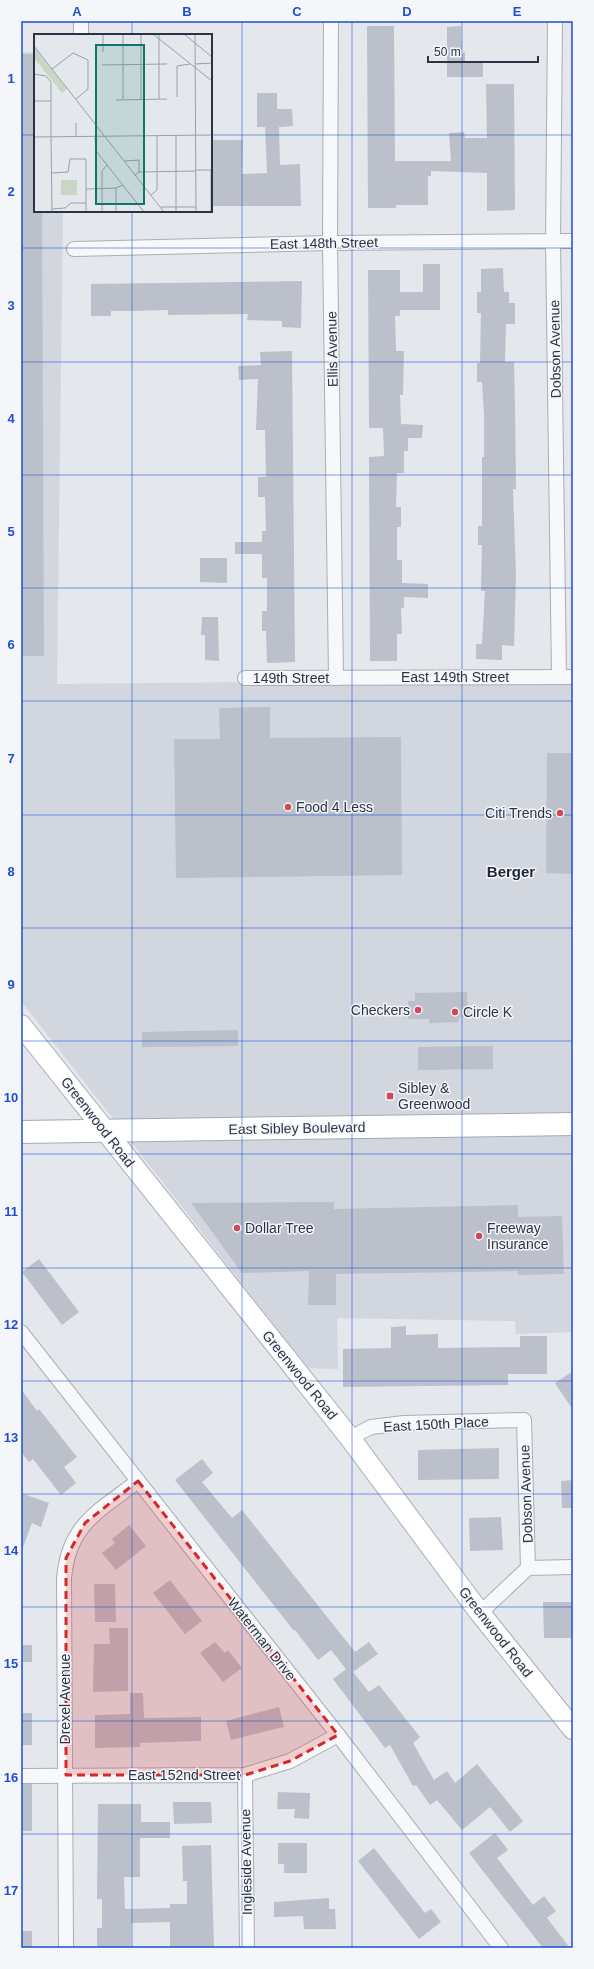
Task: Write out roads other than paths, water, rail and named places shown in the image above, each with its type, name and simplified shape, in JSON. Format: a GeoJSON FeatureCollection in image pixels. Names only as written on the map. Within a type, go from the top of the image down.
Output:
{"type":"FeatureCollection","features":[{"type":"Feature","properties":{"kind":"main road","name":"East Sibley Boulevard"},"geometry":{"type":"LineString","coordinates":[[21,1132],[573,1124]]}},
{"type":"Feature","properties":{"kind":"street"},"geometry":{"type":"LineString","coordinates":[[81,21],[81,34]]}},
{"type":"Feature","properties":{"kind":"street","name":"Ellis Avenue"},"geometry":{"type":"LineString","coordinates":[[330,21],[330,243],[336,678]]}},
{"type":"Feature","properties":{"kind":"street","name":"Dobson Avenue"},"geometry":{"type":"LineString","coordinates":[[555,21],[553,241],[559,677]]}},
{"type":"Feature","properties":{"kind":"street","name":"East 148th Street"},"geometry":{"type":"LineString","coordinates":[[74,249],[330,243],[573,240]]}},
{"type":"Feature","properties":{"kind":"street","name":"East 149th Street"},"geometry":{"type":"LineString","coordinates":[[336,678],[573,677]]}},
{"type":"Feature","properties":{"kind":"street","name":"149th Street"},"geometry":{"type":"LineString","coordinates":[[245,678],[336,678]]}},
{"type":"Feature","properties":{"kind":"street","name":"Greenwood Road"},"geometry":{"type":"LineString","coordinates":[[21,1025],[350,1438],[480,1613],[573,1729]]}},
{"type":"Feature","properties":{"kind":"street","name":"Waterman Drive"},"geometry":{"type":"LineString","coordinates":[[21,1332],[338,1736],[501,1948]]}},
{"type":"Feature","properties":{"kind":"street","name":"Dobson Avenue"},"geometry":{"type":"LineString","coordinates":[[524,1420],[528,1568]]}},
{"type":"Feature","properties":{"kind":"street","name":"East 150th Place"},"geometry":{"type":"LineString","coordinates":[[350,1438],[372,1427],[404,1423],[524,1420]]}},
{"type":"Feature","properties":{"kind":"street","name":"Drexel Avenue"},"geometry":{"type":"LineString","coordinates":[[66,1948],[64,1578],[66,1558],[73,1540],[85,1523],[138,1481]]}},
{"type":"Feature","properties":{"kind":"street"},"geometry":{"type":"LineString","coordinates":[[480,1613],[528,1568],[573,1567]]}},
{"type":"Feature","properties":{"kind":"street","name":"East 152nd Street"},"geometry":{"type":"LineString","coordinates":[[21,1776],[245,1775],[290,1761],[338,1736]]}},
{"type":"Feature","properties":{"kind":"street","name":"Ingleside Avenue"},"geometry":{"type":"LineString","coordinates":[[245,1775],[247,1948]]}},
{"type":"Feature","properties":{"kind":"place","name":"Food 4 Less"},"geometry":{"type":"Point","coordinates":[288,807]}},
{"type":"Feature","properties":{"kind":"place","name":"Citi Trends"},"geometry":{"type":"Point","coordinates":[560,813]}},
{"type":"Feature","properties":{"kind":"place","name":"Checkers"},"geometry":{"type":"Point","coordinates":[418,1010]}},
{"type":"Feature","properties":{"kind":"place","name":"Circle K"},"geometry":{"type":"Point","coordinates":[455,1012]}},
{"type":"Feature","properties":{"kind":"place","name":"Sibley & Greenwood"},"geometry":{"type":"Point","coordinates":[390,1096]}},
{"type":"Feature","properties":{"kind":"place","name":"Dollar Tree"},"geometry":{"type":"Point","coordinates":[237,1228]}},
{"type":"Feature","properties":{"kind":"place","name":"Freeway Insurance"},"geometry":{"type":"Point","coordinates":[479,1236]}},
{"type":"Feature","properties":{"kind":"district","name":"Berger"},"geometry":{"type":"Point","coordinates":[511,871]}}]}
